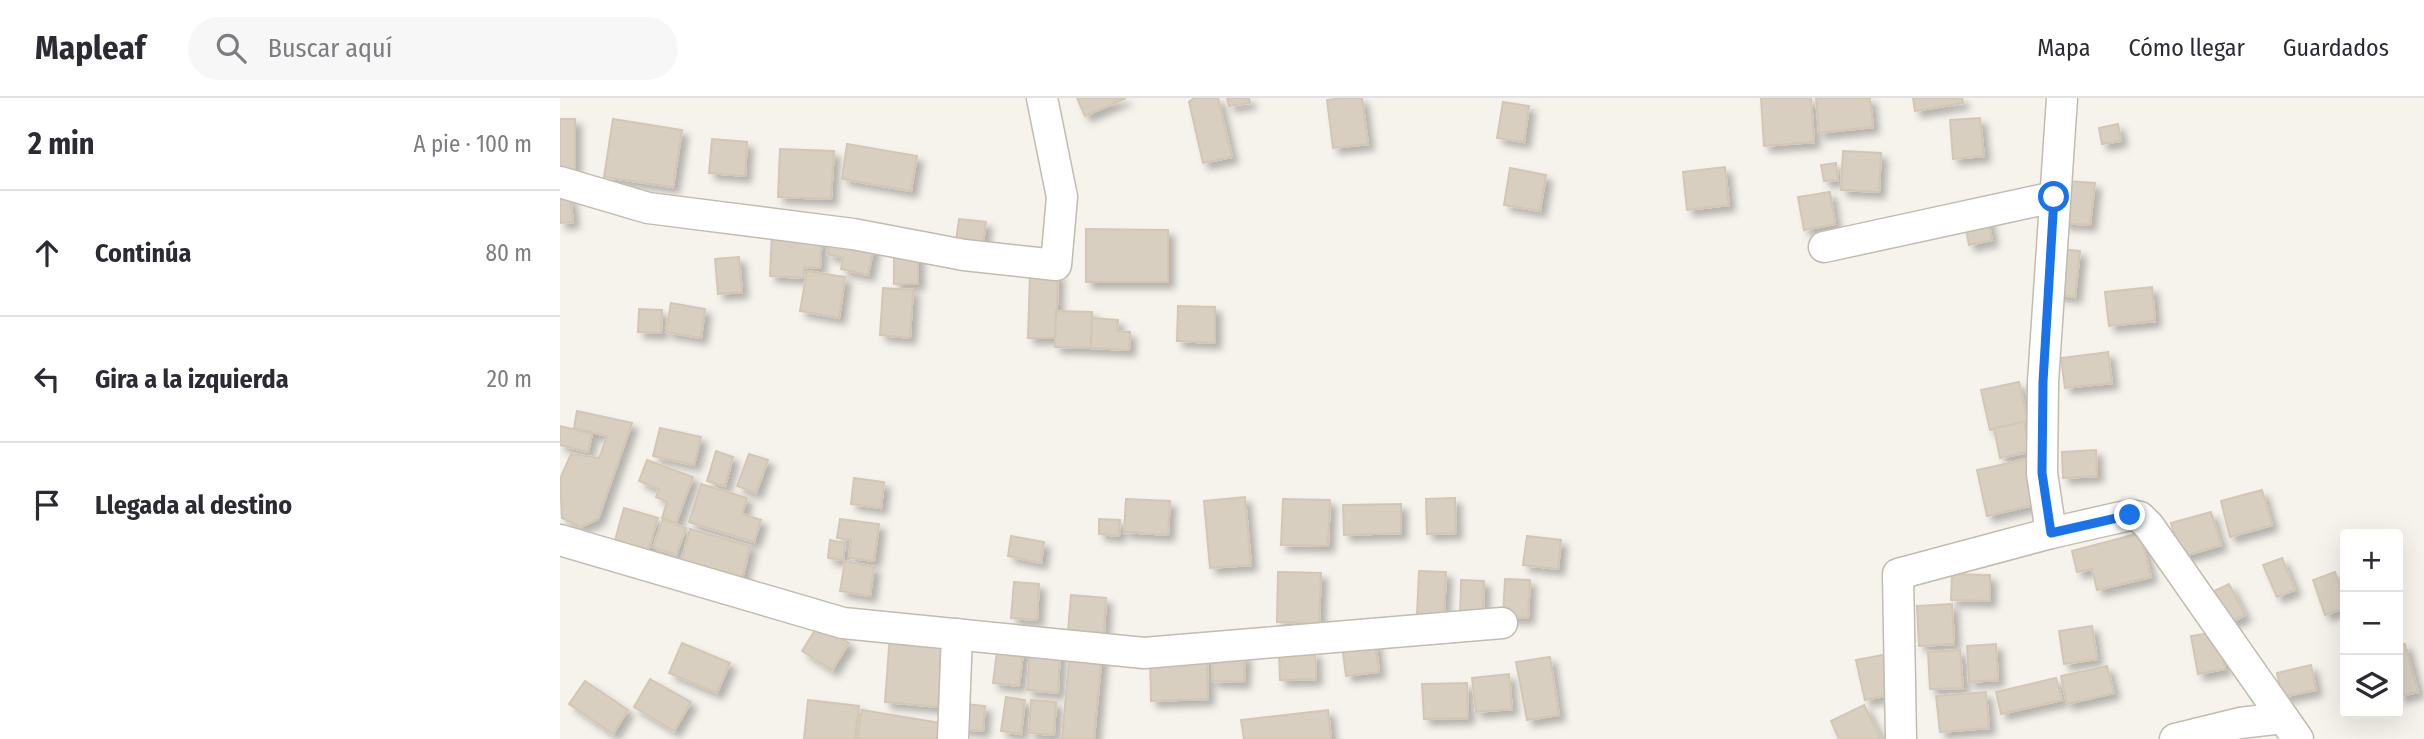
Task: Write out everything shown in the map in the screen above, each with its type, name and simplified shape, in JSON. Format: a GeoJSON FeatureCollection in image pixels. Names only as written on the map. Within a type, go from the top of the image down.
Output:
{"type":"FeatureCollection","features":[{"type":"Feature","properties":{"kind":"street"},"geometry":{"type":"LineString","coordinates":[[560,182],[648,208],[853,234],[964,254],[1056,265],[1062,197],[1042,98]]}},
{"type":"Feature","properties":{"kind":"street"},"geometry":{"type":"LineString","coordinates":[[2051,533],[2042,460],[2043,382],[2062,98]]}},
{"type":"Feature","properties":{"kind":"street"},"geometry":{"type":"LineString","coordinates":[[1824,247],[2054,197]]}},
{"type":"Feature","properties":{"kind":"street"},"geometry":{"type":"LineString","coordinates":[[1901,739],[1898,575],[2051,533],[2130,515],[2140,517],[2149,526],[2291,728]]}},
{"type":"Feature","properties":{"kind":"street"},"geometry":{"type":"LineString","coordinates":[[560,540],[843,623],[1144,653],[1502,623]]}},
{"type":"Feature","properties":{"kind":"street"},"geometry":{"type":"LineString","coordinates":[[953,739],[957,634]]}},
{"type":"Feature","properties":{"kind":"street"},"geometry":{"type":"LineString","coordinates":[[2175,739],[2240,723],[2291,728]]}},
{"type":"Feature","properties":{"kind":"building"},"geometry":{"type":"Polygon","coordinates":[[[1077,98],[1126,98],[1085,116],[1077,98]]]}},
{"type":"Feature","properties":{"kind":"building"},"geometry":{"type":"Polygon","coordinates":[[[1194,98],[1218,98],[1232,157],[1203,163],[1189,102],[1194,98]]]}},
{"type":"Feature","properties":{"kind":"building"},"geometry":{"type":"Polygon","coordinates":[[[1227,98],[1249,98],[1250,103],[1229,106],[1227,98]]]}},
{"type":"Feature","properties":{"kind":"building"},"geometry":{"type":"Polygon","coordinates":[[[1362,98],[1368,144],[1333,148],[1327,100],[1362,98]]]}},
{"type":"Feature","properties":{"kind":"building"},"geometry":{"type":"Polygon","coordinates":[[[1761,98],[1811,98],[1814,142],[1764,146],[1761,98]]]}},
{"type":"Feature","properties":{"kind":"building"},"geometry":{"type":"Polygon","coordinates":[[[1816,98],[1870,98],[1873,127],[1819,133],[1816,98]]]}},
{"type":"Feature","properties":{"kind":"building"},"geometry":{"type":"Polygon","coordinates":[[[1913,98],[1962,98],[1963,103],[1915,111],[1913,98]]]}},
{"type":"Feature","properties":{"kind":"building"},"geometry":{"type":"Polygon","coordinates":[[[1503,102],[1529,106],[1524,142],[1497,138],[1503,102]]]}},
{"type":"Feature","properties":{"kind":"building"},"geometry":{"type":"Polygon","coordinates":[[[1980,118],[1984,156],[1953,159],[1950,120],[1980,118]]]}},
{"type":"Feature","properties":{"kind":"building"},"geometry":{"type":"Polygon","coordinates":[[[560,119],[575,119],[575,169],[560,169],[560,119]]]}},
{"type":"Feature","properties":{"kind":"building"},"geometry":{"type":"Polygon","coordinates":[[[613,119],[682,130],[673,187],[604,177],[613,119]]]}},
{"type":"Feature","properties":{"kind":"building"},"geometry":{"type":"Polygon","coordinates":[[[2118,124],[2121,141],[2102,144],[2099,128],[2118,124]]]}},
{"type":"Feature","properties":{"kind":"building"},"geometry":{"type":"Polygon","coordinates":[[[712,139],[747,142],[745,176],[709,173],[712,139]]]}},
{"type":"Feature","properties":{"kind":"building"},"geometry":{"type":"Polygon","coordinates":[[[847,144],[917,156],[911,191],[842,179],[847,144]]]}},
{"type":"Feature","properties":{"kind":"building"},"geometry":{"type":"Polygon","coordinates":[[[780,149],[834,151],[831,199],[778,197],[780,149]]]}},
{"type":"Feature","properties":{"kind":"building"},"geometry":{"type":"Polygon","coordinates":[[[1843,151],[1881,153],[1879,192],[1841,190],[1843,151]]]}},
{"type":"Feature","properties":{"kind":"building"},"geometry":{"type":"Polygon","coordinates":[[[1836,163],[1838,180],[1824,181],[1821,165],[1836,163]]]}},
{"type":"Feature","properties":{"kind":"building"},"geometry":{"type":"Polygon","coordinates":[[[1725,167],[1729,205],[1687,210],[1683,172],[1725,167]]]}},
{"type":"Feature","properties":{"kind":"building"},"geometry":{"type":"Polygon","coordinates":[[[1510,168],[1546,175],[1540,211],[1504,205],[1510,168]]]}},
{"type":"Feature","properties":{"kind":"building"},"geometry":{"type":"Polygon","coordinates":[[[2066,181],[2095,183],[2090,225],[2062,223],[2066,181]]]}},
{"type":"Feature","properties":{"kind":"building"},"geometry":{"type":"Polygon","coordinates":[[[1830,192],[1835,224],[1804,230],[1798,197],[1830,192]]]}},
{"type":"Feature","properties":{"kind":"building"},"geometry":{"type":"Polygon","coordinates":[[[570,196],[573,222],[560,223],[560,198],[570,196]]]}},
{"type":"Feature","properties":{"kind":"building"},"geometry":{"type":"Polygon","coordinates":[[[1987,214],[1992,240],[1969,245],[1964,218],[1987,214]]]}},
{"type":"Feature","properties":{"kind":"building"},"geometry":{"type":"Polygon","coordinates":[[[959,219],[986,222],[982,251],[955,248],[959,219]]]}},
{"type":"Feature","properties":{"kind":"building"},"geometry":{"type":"Polygon","coordinates":[[[1086,229],[1168,230],[1168,282],[1086,282],[1086,229]]]}},
{"type":"Feature","properties":{"kind":"building"},"geometry":{"type":"Polygon","coordinates":[[[772,232],[822,235],[820,268],[804,267],[803,278],[770,276],[772,232]]]}},
{"type":"Feature","properties":{"kind":"building"},"geometry":{"type":"Polygon","coordinates":[[[831,236],[874,246],[868,275],[841,269],[843,258],[827,254],[831,236]]]}},
{"type":"Feature","properties":{"kind":"building"},"geometry":{"type":"Polygon","coordinates":[[[2058,249],[2080,251],[2075,297],[2053,294],[2058,249]]]}},
{"type":"Feature","properties":{"kind":"building"},"geometry":{"type":"Polygon","coordinates":[[[894,250],[918,250],[918,284],[894,284],[894,250]]]}},
{"type":"Feature","properties":{"kind":"building"},"geometry":{"type":"Polygon","coordinates":[[[739,257],[742,292],[718,294],[715,259],[739,257]]]}},
{"type":"Feature","properties":{"kind":"building"},"geometry":{"type":"Polygon","coordinates":[[[807,271],[845,277],[839,318],[800,311],[807,271]]]}},
{"type":"Feature","properties":{"kind":"building"},"geometry":{"type":"Polygon","coordinates":[[[1030,273],[1058,273],[1056,338],[1028,338],[1030,273]]]}},
{"type":"Feature","properties":{"kind":"building"},"geometry":{"type":"Polygon","coordinates":[[[2152,287],[2155,321],[2109,326],[2105,292],[2152,287]]]}},
{"type":"Feature","properties":{"kind":"building"},"geometry":{"type":"Polygon","coordinates":[[[883,288],[913,290],[910,338],[880,335],[883,288]]]}},
{"type":"Feature","properties":{"kind":"building"},"geometry":{"type":"Polygon","coordinates":[[[671,303],[705,309],[701,338],[666,332],[671,303]]]}},
{"type":"Feature","properties":{"kind":"building"},"geometry":{"type":"Polygon","coordinates":[[[1178,306],[1215,307],[1215,343],[1177,341],[1178,306]]]}},
{"type":"Feature","properties":{"kind":"building"},"geometry":{"type":"Polygon","coordinates":[[[639,309],[662,310],[661,333],[638,332],[639,309]]]}},
{"type":"Feature","properties":{"kind":"building"},"geometry":{"type":"Polygon","coordinates":[[[1056,311],[1092,312],[1091,348],[1055,347],[1056,311]]]}},
{"type":"Feature","properties":{"kind":"building"},"geometry":{"type":"Polygon","coordinates":[[[1092,318],[1118,320],[1117,331],[1130,332],[1129,350],[1091,348],[1092,318]]]}},
{"type":"Feature","properties":{"kind":"building"},"geometry":{"type":"Polygon","coordinates":[[[2108,352],[2112,383],[2065,388],[2061,358],[2108,352]]]}},
{"type":"Feature","properties":{"kind":"building"},"geometry":{"type":"Polygon","coordinates":[[[2019,382],[2028,421],[1990,430],[1981,390],[2019,382]]]}},
{"type":"Feature","properties":{"kind":"building"},"geometry":{"type":"Polygon","coordinates":[[[577,411],[632,423],[598,519],[581,527],[562,518],[560,479],[571,454],[599,458],[607,436],[574,428],[577,411]]]}},
{"type":"Feature","properties":{"kind":"building"},"geometry":{"type":"Polygon","coordinates":[[[2024,422],[2030,452],[2000,458],[1994,428],[2024,422]]]}},
{"type":"Feature","properties":{"kind":"building"},"geometry":{"type":"Polygon","coordinates":[[[560,426],[592,434],[588,452],[560,445],[560,426]]]}},
{"type":"Feature","properties":{"kind":"building"},"geometry":{"type":"Polygon","coordinates":[[[660,428],[701,437],[694,465],[653,456],[660,428]]]}},
{"type":"Feature","properties":{"kind":"building"},"geometry":{"type":"Polygon","coordinates":[[[2096,450],[2097,476],[2063,478],[2062,452],[2096,450]]]}},
{"type":"Feature","properties":{"kind":"building"},"geometry":{"type":"Polygon","coordinates":[[[716,451],[733,457],[725,486],[707,481],[716,451]]]}},
{"type":"Feature","properties":{"kind":"building"},"geometry":{"type":"Polygon","coordinates":[[[749,454],[768,460],[756,493],[737,486],[749,454]]]}},
{"type":"Feature","properties":{"kind":"building"},"geometry":{"type":"Polygon","coordinates":[[[2028,459],[2038,504],[1987,516],[1977,470],[2028,459]]]}},
{"type":"Feature","properties":{"kind":"building"},"geometry":{"type":"Polygon","coordinates":[[[647,460],[693,477],[676,523],[662,518],[667,502],[656,497],[659,489],[639,481],[647,460]]]}},
{"type":"Feature","properties":{"kind":"building"},"geometry":{"type":"Polygon","coordinates":[[[854,478],[884,482],[881,508],[851,504],[854,478]]]}},
{"type":"Feature","properties":{"kind":"building"},"geometry":{"type":"Polygon","coordinates":[[[701,484],[747,498],[742,514],[761,520],[754,542],[689,522],[701,484]]]}},
{"type":"Feature","properties":{"kind":"building"},"geometry":{"type":"Polygon","coordinates":[[[2262,490],[2272,525],[2230,537],[2221,501],[2262,490]]]}},
{"type":"Feature","properties":{"kind":"building"},"geometry":{"type":"Polygon","coordinates":[[[1245,497],[1251,565],[1210,568],[1204,501],[1245,497]]]}},
{"type":"Feature","properties":{"kind":"building"},"geometry":{"type":"Polygon","coordinates":[[[1455,498],[1456,533],[1427,534],[1426,499],[1455,498]]]}},
{"type":"Feature","properties":{"kind":"building"},"geometry":{"type":"Polygon","coordinates":[[[1126,499],[1170,501],[1168,535],[1124,532],[1126,499]]]}},
{"type":"Feature","properties":{"kind":"building"},"geometry":{"type":"Polygon","coordinates":[[[1283,499],[1330,500],[1328,546],[1281,545],[1283,499]]]}},
{"type":"Feature","properties":{"kind":"building"},"geometry":{"type":"Polygon","coordinates":[[[1401,504],[1401,533],[1344,535],[1343,505],[1401,504]]]}},
{"type":"Feature","properties":{"kind":"building"},"geometry":{"type":"Polygon","coordinates":[[[624,508],[658,518],[645,561],[612,551],[624,508]]]}},
{"type":"Feature","properties":{"kind":"building"},"geometry":{"type":"Polygon","coordinates":[[[2211,512],[2221,545],[2181,557],[2171,523],[2211,512]]]}},
{"type":"Feature","properties":{"kind":"building"},"geometry":{"type":"Polygon","coordinates":[[[663,519],[686,528],[676,555],[653,547],[663,519]]]}},
{"type":"Feature","properties":{"kind":"building"},"geometry":{"type":"Polygon","coordinates":[[[840,519],[879,524],[874,561],[849,558],[851,540],[837,538],[840,519]]]}},
{"type":"Feature","properties":{"kind":"building"},"geometry":{"type":"Polygon","coordinates":[[[1099,519],[1120,520],[1119,536],[1099,534],[1099,519]]]}},
{"type":"Feature","properties":{"kind":"building"},"geometry":{"type":"Polygon","coordinates":[[[690,529],[750,546],[742,579],[681,563],[690,529]]]}},
{"type":"Feature","properties":{"kind":"building"},"geometry":{"type":"Polygon","coordinates":[[[2140,533],[2151,577],[2097,590],[2092,569],[2077,572],[2072,551],[2140,533]]]}},
{"type":"Feature","properties":{"kind":"building"},"geometry":{"type":"Polygon","coordinates":[[[1011,536],[1044,542],[1041,563],[1008,556],[1011,536]]]}},
{"type":"Feature","properties":{"kind":"building"},"geometry":{"type":"Polygon","coordinates":[[[1527,536],[1561,540],[1558,569],[1523,565],[1527,536]]]}},
{"type":"Feature","properties":{"kind":"building"},"geometry":{"type":"Polygon","coordinates":[[[830,540],[845,543],[843,560],[828,558],[830,540]]]}},
{"type":"Feature","properties":{"kind":"building"},"geometry":{"type":"Polygon","coordinates":[[[2282,558],[2295,590],[2277,597],[2263,565],[2282,558]]]}},
{"type":"Feature","properties":{"kind":"building"},"geometry":{"type":"Polygon","coordinates":[[[845,561],[874,567],[870,596],[840,591],[845,561]]]}},
{"type":"Feature","properties":{"kind":"building"},"geometry":{"type":"Polygon","coordinates":[[[1419,571],[1446,572],[1444,617],[1417,615],[1419,571]]]}},
{"type":"Feature","properties":{"kind":"building"},"geometry":{"type":"Polygon","coordinates":[[[1278,572],[1321,573],[1319,624],[1277,622],[1278,572]]]}},
{"type":"Feature","properties":{"kind":"building"},"geometry":{"type":"Polygon","coordinates":[[[2335,572],[2340,586],[2340,610],[2325,615],[2313,580],[2335,572]]]}},
{"type":"Feature","properties":{"kind":"building"},"geometry":{"type":"Polygon","coordinates":[[[1952,574],[1990,575],[1990,601],[1951,600],[1952,574]]]}},
{"type":"Feature","properties":{"kind":"building"},"geometry":{"type":"Polygon","coordinates":[[[1505,579],[1530,580],[1528,618],[1503,617],[1505,579]]]}},
{"type":"Feature","properties":{"kind":"building"},"geometry":{"type":"Polygon","coordinates":[[[1461,580],[1484,581],[1483,618],[1460,617],[1461,580]]]}},
{"type":"Feature","properties":{"kind":"building"},"geometry":{"type":"Polygon","coordinates":[[[1014,582],[1039,584],[1037,620],[1011,618],[1014,582]]]}},
{"type":"Feature","properties":{"kind":"building"},"geometry":{"type":"Polygon","coordinates":[[[2229,584],[2245,615],[2222,627],[2206,595],[2229,584]]]}},
{"type":"Feature","properties":{"kind":"building"},"geometry":{"type":"Polygon","coordinates":[[[1071,595],[1106,598],[1104,633],[1068,631],[1071,595]]]}},
{"type":"Feature","properties":{"kind":"building"},"geometry":{"type":"Polygon","coordinates":[[[1952,604],[1954,644],[1919,646],[1917,606],[1952,604]]]}},
{"type":"Feature","properties":{"kind":"building"},"geometry":{"type":"Polygon","coordinates":[[[819,624],[849,643],[832,670],[802,651],[819,624]]]}},
{"type":"Feature","properties":{"kind":"building"},"geometry":{"type":"Polygon","coordinates":[[[2092,626],[2097,659],[2064,664],[2059,631],[2092,626]]]}},
{"type":"Feature","properties":{"kind":"building"},"geometry":{"type":"Polygon","coordinates":[[[2218,632],[2225,669],[2198,674],[2191,636],[2218,632]]]}},
{"type":"Feature","properties":{"kind":"building"},"geometry":{"type":"Polygon","coordinates":[[[890,634],[943,639],[938,707],[885,702],[890,634]]]}},
{"type":"Feature","properties":{"kind":"building"},"geometry":{"type":"Polygon","coordinates":[[[1375,641],[1379,672],[1346,676],[1342,645],[1375,641]]]}},
{"type":"Feature","properties":{"kind":"building"},"geometry":{"type":"Polygon","coordinates":[[[682,643],[730,663],[717,693],[669,673],[682,643]]]}},
{"type":"Feature","properties":{"kind":"building"},"geometry":{"type":"Polygon","coordinates":[[[998,643],[1024,646],[1019,686],[993,683],[998,643]]]}},
{"type":"Feature","properties":{"kind":"building"},"geometry":{"type":"Polygon","coordinates":[[[1996,644],[1998,680],[1969,682],[1967,646],[1996,644]]]}},
{"type":"Feature","properties":{"kind":"building"},"geometry":{"type":"Polygon","coordinates":[[[2403,645],[2418,692],[2403,696],[2403,655],[2403,645]]]}},
{"type":"Feature","properties":{"kind":"building"},"geometry":{"type":"Polygon","coordinates":[[[1030,648],[1060,650],[1058,693],[1027,690],[1030,648]]]}},
{"type":"Feature","properties":{"kind":"building"},"geometry":{"type":"Polygon","coordinates":[[[1070,650],[1102,653],[1094,739],[1062,739],[1070,650]]]}},
{"type":"Feature","properties":{"kind":"building"},"geometry":{"type":"Polygon","coordinates":[[[1960,650],[1963,688],[1930,689],[1928,652],[1960,650]]]}},
{"type":"Feature","properties":{"kind":"building"},"geometry":{"type":"Polygon","coordinates":[[[1315,652],[1316,679],[1280,680],[1279,653],[1315,652]]]}},
{"type":"Feature","properties":{"kind":"building"},"geometry":{"type":"Polygon","coordinates":[[[1207,653],[1208,699],[1151,701],[1150,654],[1207,653]]]}},
{"type":"Feature","properties":{"kind":"building"},"geometry":{"type":"Polygon","coordinates":[[[1213,653],[1245,655],[1244,682],[1212,681],[1213,653]]]}},
{"type":"Feature","properties":{"kind":"building"},"geometry":{"type":"Polygon","coordinates":[[[1888,654],[1895,694],[1865,700],[1856,660],[1888,654]]]}},
{"type":"Feature","properties":{"kind":"building"},"geometry":{"type":"Polygon","coordinates":[[[1550,657],[1559,715],[1527,720],[1516,662],[1550,657]]]}},
{"type":"Feature","properties":{"kind":"building"},"geometry":{"type":"Polygon","coordinates":[[[2311,665],[2316,690],[2282,697],[2277,673],[2311,665]]]}},
{"type":"Feature","properties":{"kind":"building"},"geometry":{"type":"Polygon","coordinates":[[[2107,666],[2114,693],[2067,704],[2061,676],[2107,666]]]}},
{"type":"Feature","properties":{"kind":"building"},"geometry":{"type":"Polygon","coordinates":[[[1509,674],[1512,709],[1476,712],[1472,678],[1509,674]]]}},
{"type":"Feature","properties":{"kind":"building"},"geometry":{"type":"Polygon","coordinates":[[[2056,678],[2062,700],[2001,714],[1996,692],[2056,678]]]}},
{"type":"Feature","properties":{"kind":"building"},"geometry":{"type":"Polygon","coordinates":[[[650,679],[691,702],[674,731],[634,707],[650,679]]]}},
{"type":"Feature","properties":{"kind":"building"},"geometry":{"type":"Polygon","coordinates":[[[585,681],[628,710],[613,734],[569,704],[585,681]]]}},
{"type":"Feature","properties":{"kind":"building"},"geometry":{"type":"Polygon","coordinates":[[[1467,683],[1468,718],[1424,719],[1422,684],[1467,683]]]}},
{"type":"Feature","properties":{"kind":"building"},"geometry":{"type":"Polygon","coordinates":[[[1986,692],[1989,728],[1940,732],[1936,696],[1986,692]]]}},
{"type":"Feature","properties":{"kind":"building"},"geometry":{"type":"Polygon","coordinates":[[[1006,697],[1025,700],[1021,734],[1001,731],[1006,697]]]}},
{"type":"Feature","properties":{"kind":"building"},"geometry":{"type":"Polygon","coordinates":[[[808,700],[859,706],[855,739],[804,739],[808,700]]]}},
{"type":"Feature","properties":{"kind":"building"},"geometry":{"type":"Polygon","coordinates":[[[1031,700],[1056,702],[1054,735],[1029,733],[1031,700]]]}},
{"type":"Feature","properties":{"kind":"building"},"geometry":{"type":"Polygon","coordinates":[[[964,704],[985,706],[983,731],[961,729],[964,704]]]}},
{"type":"Feature","properties":{"kind":"building"},"geometry":{"type":"Polygon","coordinates":[[[1864,705],[1881,739],[1839,739],[1831,721],[1864,705]]]}},
{"type":"Feature","properties":{"kind":"building"},"geometry":{"type":"Polygon","coordinates":[[[862,710],[947,724],[945,739],[857,739],[862,710]]]}},
{"type":"Feature","properties":{"kind":"building"},"geometry":{"type":"Polygon","coordinates":[[[1328,710],[1331,739],[1244,739],[1241,720],[1328,710]]]}},
{"type":"Feature","properties":{"kind":"route"},"geometry":{"type":"LineString","coordinates":[[2054,197],[2043,382],[2042,473],[2051,533],[2130,515]]}}]}
